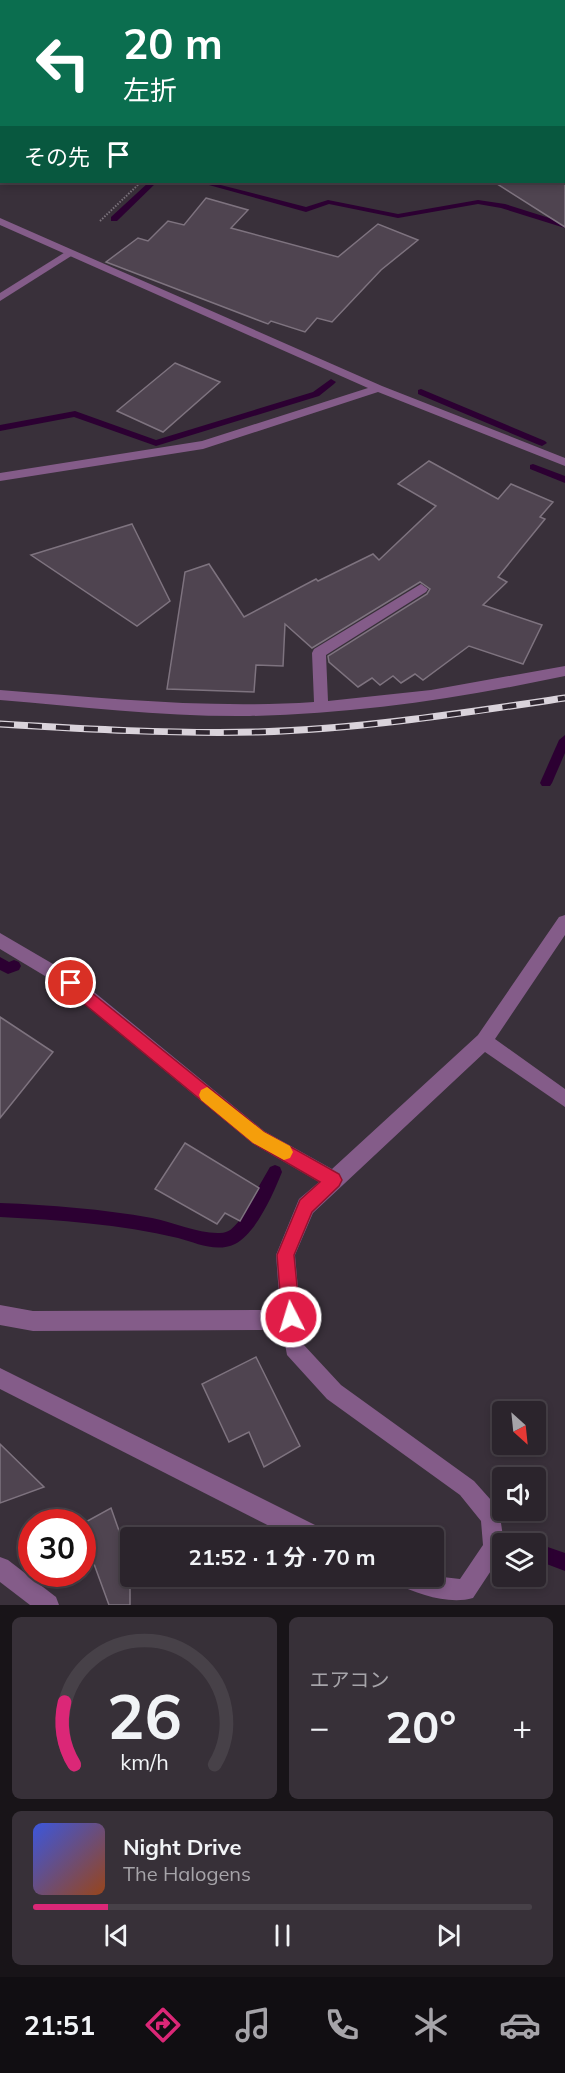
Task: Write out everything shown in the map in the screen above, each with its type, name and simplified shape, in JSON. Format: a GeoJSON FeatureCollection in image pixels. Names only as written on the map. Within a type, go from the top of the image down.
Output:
{"type":"FeatureCollection","features":[{"type":"Feature","properties":{"kind":"street"},"geometry":{"type":"LineString","coordinates":[[0,221],[378,388],[565,462]]}},
{"type":"Feature","properties":{"kind":"street"},"geometry":{"type":"LineString","coordinates":[[0,298],[72,253]]}},
{"type":"Feature","properties":{"kind":"street"},"geometry":{"type":"LineString","coordinates":[[0,477],[202,444],[378,388]]}},
{"type":"Feature","properties":{"kind":"street"},"geometry":{"type":"LineString","coordinates":[[321,708],[319,653],[421,589]]}},
{"type":"Feature","properties":{"kind":"street"},"geometry":{"type":"LineString","coordinates":[[0,695],[204,710],[321,708],[482,689],[565,670]]}},
{"type":"Feature","properties":{"kind":"street"},"geometry":{"type":"LineString","coordinates":[[436,1587],[465,1590],[494,1548],[491,1517],[467,1488],[334,1392],[294,1348],[285,1255],[306,1206],[484,1041],[562,932]]}},
{"type":"Feature","properties":{"kind":"street"},"geometry":{"type":"LineString","coordinates":[[0,940],[71,983],[258,1137],[333,1180]]}},
{"type":"Feature","properties":{"kind":"street"},"geometry":{"type":"LineString","coordinates":[[484,1041],[565,1099]]}},
{"type":"Feature","properties":{"kind":"street"},"geometry":{"type":"LineString","coordinates":[[0,1315],[33,1321],[262,1320],[291,1317]]}},
{"type":"Feature","properties":{"kind":"street"},"geometry":{"type":"LineString","coordinates":[[0,1378],[295,1527]]}},
{"type":"Feature","properties":{"kind":"street"},"geometry":{"type":"LineString","coordinates":[[0,1568],[48,1605]]}},
{"type":"Feature","properties":{"kind":"path"},"geometry":{"type":"LineString","coordinates":[[100,221],[140,183]]}},
{"type":"Feature","properties":{"kind":"building"},"geometry":{"type":"Polygon","coordinates":[[[496,183],[565,183],[565,227],[496,183]]]}},
{"type":"Feature","properties":{"kind":"building"},"geometry":{"type":"Polygon","coordinates":[[[206,198],[248,210],[231,228],[338,257],[378,224],[418,240],[381,270],[332,322],[317,318],[305,332],[271,321],[268,324],[106,262],[138,238],[148,241],[168,221],[184,225],[206,198]]]}},
{"type":"Feature","properties":{"kind":"building"},"geometry":{"type":"Polygon","coordinates":[[[175,363],[220,382],[163,432],[117,411],[175,363]]]}},
{"type":"Feature","properties":{"kind":"building"},"geometry":{"type":"Polygon","coordinates":[[[429,461],[498,499],[511,484],[553,502],[540,517],[545,519],[498,577],[507,582],[483,605],[542,625],[523,664],[469,646],[423,680],[415,674],[401,683],[393,676],[380,685],[372,678],[358,687],[329,662],[328,656],[427,594],[430,589],[420,582],[312,648],[285,624],[283,666],[256,665],[254,692],[167,689],[185,572],[209,564],[244,617],[316,579],[318,581],[373,554],[379,560],[436,506],[398,484],[429,461]]]}},
{"type":"Feature","properties":{"kind":"building"},"geometry":{"type":"Polygon","coordinates":[[[132,524],[170,601],[137,626],[31,555],[132,524]]]}},
{"type":"Feature","properties":{"kind":"building"},"geometry":{"type":"Polygon","coordinates":[[[0,1017],[53,1052],[0,1118],[0,1017]]]}},
{"type":"Feature","properties":{"kind":"building"},"geometry":{"type":"Polygon","coordinates":[[[185,1143],[259,1188],[240,1221],[225,1213],[217,1224],[155,1189],[185,1143]]]}},
{"type":"Feature","properties":{"kind":"building"},"geometry":{"type":"Polygon","coordinates":[[[256,1357],[300,1446],[264,1467],[249,1432],[229,1442],[202,1384],[256,1357]]]}},
{"type":"Feature","properties":{"kind":"building"},"geometry":{"type":"Polygon","coordinates":[[[0,1444],[44,1487],[0,1503],[0,1444]]]}},
{"type":"Feature","properties":{"kind":"building"},"geometry":{"type":"Polygon","coordinates":[[[111,1508],[120,1534],[120,1587],[130,1587],[130,1605],[109,1605],[96,1569],[96,1516],[111,1508]]]}},
{"type":"Feature","properties":{"kind":"waterway"},"geometry":{"type":"LineString","coordinates":[[114,219],[152,183]]}},
{"type":"Feature","properties":{"kind":"waterway"},"geometry":{"type":"LineString","coordinates":[[206,183],[306,210],[328,202],[398,216],[478,202],[502,206],[565,226]]}},
{"type":"Feature","properties":{"kind":"waterway"},"geometry":{"type":"LineString","coordinates":[[0,428],[75,414],[156,443],[316,394],[331,382]]}},
{"type":"Feature","properties":{"kind":"waterway"},"geometry":{"type":"LineString","coordinates":[[421,392],[542,443]]}},
{"type":"Feature","properties":{"kind":"waterway"},"geometry":{"type":"LineString","coordinates":[[533,467],[565,480]]}},
{"type":"Feature","properties":{"kind":"waterway"},"geometry":{"type":"LineString","coordinates":[[546,783],[565,740]]}},
{"type":"Feature","properties":{"kind":"waterway"},"geometry":{"type":"LineString","coordinates":[[0,963],[8,968],[14,966]]}},
{"type":"Feature","properties":{"kind":"waterway"},"geometry":{"type":"LineString","coordinates":[[0,1210],[109,1219],[174,1230],[218,1241],[232,1238],[244,1227],[275,1172]]}},
{"type":"Feature","properties":{"kind":"waterway"},"geometry":{"type":"LineString","coordinates":[[546,1555],[565,1562]]}},
{"type":"Feature","properties":{"kind":"railway"},"geometry":{"type":"LineString","coordinates":[[0,724],[161,732],[258,732],[335,728],[412,720],[565,698]]}},
{"type":"Feature","properties":{"kind":"slow traffic"},"geometry":{"type":"LineString","coordinates":[[207,1095],[258,1137],[284,1152]]}},
{"type":"Feature","properties":{"kind":"route"},"geometry":{"type":"LineString","coordinates":[[71,983],[258,1137],[333,1180],[306,1206],[285,1255],[291,1317]]}}]}
